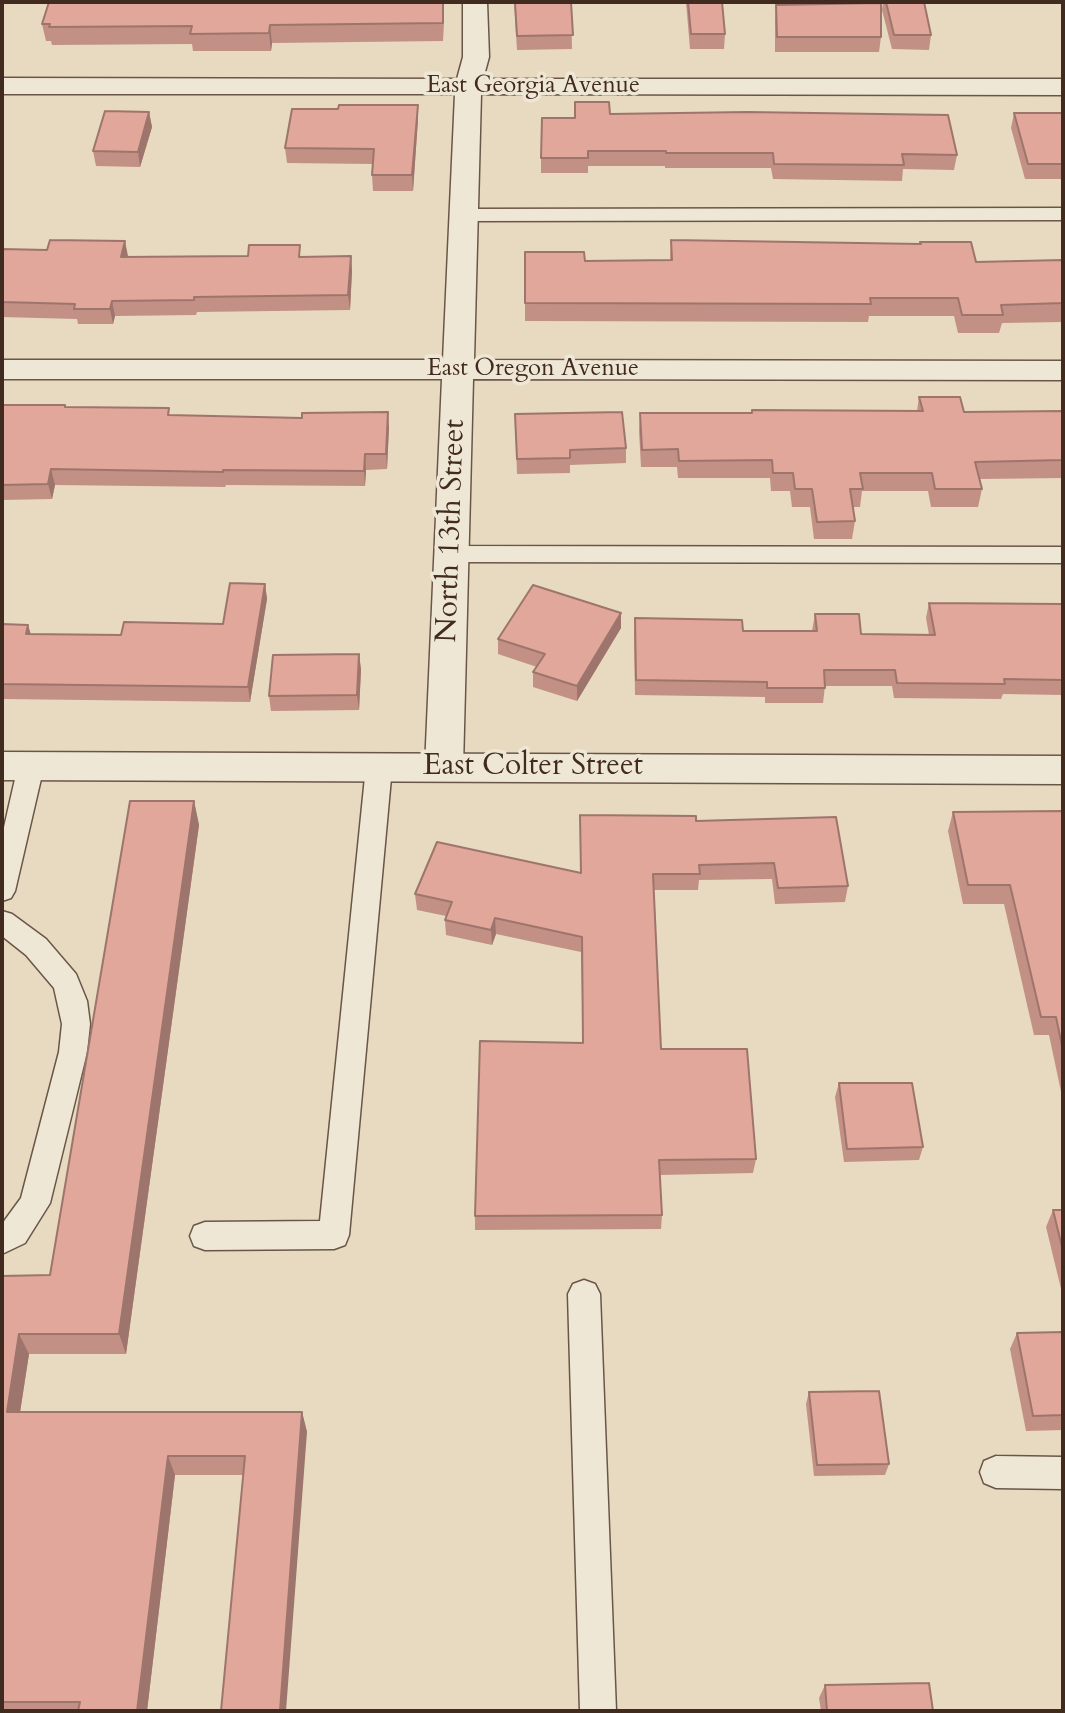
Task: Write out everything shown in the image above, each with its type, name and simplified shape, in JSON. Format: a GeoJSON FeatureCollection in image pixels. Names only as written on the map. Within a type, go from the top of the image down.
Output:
{"type":"FeatureCollection","features":[{"type":"Feature","properties":{"kind":"street","name":"North 13th Street"},"geometry":{"type":"LineString","coordinates":[[444,767],[468,86],[476,57],[475,2]]}},
{"type":"Feature","properties":{"kind":"street","name":"East Georgia Avenue"},"geometry":{"type":"LineString","coordinates":[[2,86],[1063,87]]}},
{"type":"Feature","properties":{"kind":"street","name":"East Oregon Avenue"},"geometry":{"type":"LineString","coordinates":[[2,369],[1063,371]]}},
{"type":"Feature","properties":{"kind":"street","name":"East Colter Street"},"geometry":{"type":"LineString","coordinates":[[16,766],[1063,770]]}},
{"type":"Feature","properties":{"kind":"lane"},"geometry":{"type":"LineString","coordinates":[[464,215],[1063,214]]}},
{"type":"Feature","properties":{"kind":"lane"},"geometry":{"type":"LineString","coordinates":[[451,554],[1063,555]]}},
{"type":"Feature","properties":{"kind":"lane"},"geometry":{"type":"LineString","coordinates":[[2,891],[16,766]]}},
{"type":"Feature","properties":{"kind":"lane"},"geometry":{"type":"LineString","coordinates":[[205,1236],[334,1235],[379,767]]}},
{"type":"Feature","properties":{"kind":"lane"},"geometry":{"type":"LineString","coordinates":[[2,922],[36,947],[66,982],[73,1001],[76,1024],[73,1052],[35,1203],[14,1233],[2,1240]]}},
{"type":"Feature","properties":{"kind":"lane"},"geometry":{"type":"LineString","coordinates":[[584,1294],[598,1711]]}},
{"type":"Feature","properties":{"kind":"lane"},"geometry":{"type":"LineString","coordinates":[[996,1472],[1063,1474]]}},
{"type":"Feature","properties":{"kind":"building"},"geometry":{"type":"Polygon","coordinates":[[[49,2],[443,2],[443,23],[270,25],[269,33],[190,34],[192,26],[49,27],[50,24],[42,24],[49,2]]]}},
{"type":"Feature","properties":{"kind":"building"},"geometry":{"type":"Polygon","coordinates":[[[515,2],[571,2],[573,35],[517,36],[515,2]]]}},
{"type":"Feature","properties":{"kind":"building"},"geometry":{"type":"Polygon","coordinates":[[[688,2],[722,2],[725,34],[691,34],[688,2]]]}},
{"type":"Feature","properties":{"kind":"building"},"geometry":{"type":"Polygon","coordinates":[[[886,2],[924,2],[931,35],[894,35],[886,2]]]}},
{"type":"Feature","properties":{"kind":"building"},"geometry":{"type":"Polygon","coordinates":[[[881,3],[881,37],[777,37],[776,5],[881,3]]]}},
{"type":"Feature","properties":{"kind":"building"},"geometry":{"type":"Polygon","coordinates":[[[575,102],[609,102],[610,114],[747,112],[948,115],[957,155],[902,154],[904,165],[774,164],[773,153],[588,151],[588,158],[541,158],[542,118],[575,118],[575,102]]]}},
{"type":"Feature","properties":{"kind":"building"},"geometry":{"type":"Polygon","coordinates":[[[339,105],[418,105],[412,175],[372,175],[374,149],[285,148],[292,109],[338,109],[339,105]]]}},
{"type":"Feature","properties":{"kind":"building"},"geometry":{"type":"Polygon","coordinates":[[[105,111],[149,112],[138,152],[93,151],[105,111]]]}},
{"type":"Feature","properties":{"kind":"building"},"geometry":{"type":"Polygon","coordinates":[[[1014,113],[1063,113],[1063,164],[1028,164],[1014,113]]]}},
{"type":"Feature","properties":{"kind":"building"},"geometry":{"type":"Polygon","coordinates":[[[50,240],[125,241],[121,257],[248,256],[249,245],[300,245],[299,257],[351,256],[348,295],[112,301],[110,309],[74,309],[75,304],[2,302],[2,249],[47,250],[50,240]]]}},
{"type":"Feature","properties":{"kind":"building"},"geometry":{"type":"Polygon","coordinates":[[[671,240],[921,244],[920,242],[971,242],[976,262],[1063,260],[1063,303],[1001,305],[1003,315],[962,315],[958,298],[870,298],[871,304],[525,303],[525,252],[584,252],[585,261],[672,260],[671,240]]]}},
{"type":"Feature","properties":{"kind":"building"},"geometry":{"type":"Polygon","coordinates":[[[919,397],[960,397],[964,412],[1063,411],[1063,460],[975,462],[982,489],[935,489],[932,473],[860,473],[863,489],[850,489],[855,521],[817,522],[812,489],[795,489],[793,473],[773,473],[772,460],[679,461],[678,449],[642,450],[640,413],[752,413],[752,410],[923,411],[919,397]]]}},
{"type":"Feature","properties":{"kind":"building"},"geometry":{"type":"Polygon","coordinates":[[[2,405],[169,408],[168,415],[302,418],[302,413],[388,412],[386,454],[365,454],[364,471],[51,469],[48,484],[2,485],[2,405]]]}},
{"type":"Feature","properties":{"kind":"building"},"geometry":{"type":"Polygon","coordinates":[[[622,412],[626,448],[570,450],[570,458],[517,459],[515,414],[622,412]]]}},
{"type":"Feature","properties":{"kind":"building"},"geometry":{"type":"Polygon","coordinates":[[[230,583],[265,584],[248,687],[2,684],[2,624],[28,625],[26,634],[121,635],[124,622],[223,624],[230,583]]]}},
{"type":"Feature","properties":{"kind":"building"},"geometry":{"type":"Polygon","coordinates":[[[533,585],[621,613],[577,686],[533,672],[545,654],[498,639],[533,585]]]}},
{"type":"Feature","properties":{"kind":"building"},"geometry":{"type":"Polygon","coordinates":[[[929,603],[1063,604],[1063,680],[1004,679],[1005,684],[897,683],[895,670],[824,670],[825,688],[767,688],[767,682],[636,680],[635,618],[742,620],[743,631],[817,631],[815,614],[859,614],[861,634],[935,635],[929,603]]]}},
{"type":"Feature","properties":{"kind":"building"},"geometry":{"type":"Polygon","coordinates":[[[359,654],[357,695],[269,696],[273,655],[359,654]]]}},
{"type":"Feature","properties":{"kind":"building"},"geometry":{"type":"Polygon","coordinates":[[[130,801],[194,801],[119,1334],[19,1334],[7,1412],[302,1412],[280,1711],[221,1711],[245,1456],[168,1456],[137,1711],[78,1711],[80,1702],[2,1702],[2,1276],[50,1275],[130,801]]]}},
{"type":"Feature","properties":{"kind":"building"},"geometry":{"type":"Polygon","coordinates":[[[1063,811],[1063,1051],[1056,1017],[1041,1017],[1010,885],[968,885],[953,812],[1063,811]]]}},
{"type":"Feature","properties":{"kind":"building"},"geometry":{"type":"Polygon","coordinates":[[[580,815],[696,816],[696,821],[836,817],[848,886],[778,888],[774,863],[699,865],[700,874],[653,874],[661,1049],[747,1049],[756,1159],[659,1160],[662,1215],[475,1216],[480,1041],[583,1043],[582,937],[495,918],[491,930],[445,920],[452,902],[415,894],[437,842],[581,873],[580,815]]]}},
{"type":"Feature","properties":{"kind":"building"},"geometry":{"type":"Polygon","coordinates":[[[839,1083],[912,1083],[923,1147],[847,1149],[839,1083]]]}},
{"type":"Feature","properties":{"kind":"building"},"geometry":{"type":"Polygon","coordinates":[[[1053,1210],[1063,1210],[1063,1251],[1053,1210]]]}},
{"type":"Feature","properties":{"kind":"building"},"geometry":{"type":"Polygon","coordinates":[[[1063,1332],[1063,1415],[1033,1416],[1017,1333],[1063,1332]]]}},
{"type":"Feature","properties":{"kind":"building"},"geometry":{"type":"Polygon","coordinates":[[[879,1391],[889,1464],[817,1465],[809,1392],[879,1391]]]}},
{"type":"Feature","properties":{"kind":"building"},"geometry":{"type":"Polygon","coordinates":[[[929,1683],[933,1711],[827,1711],[825,1685],[929,1683]]]}}]}
